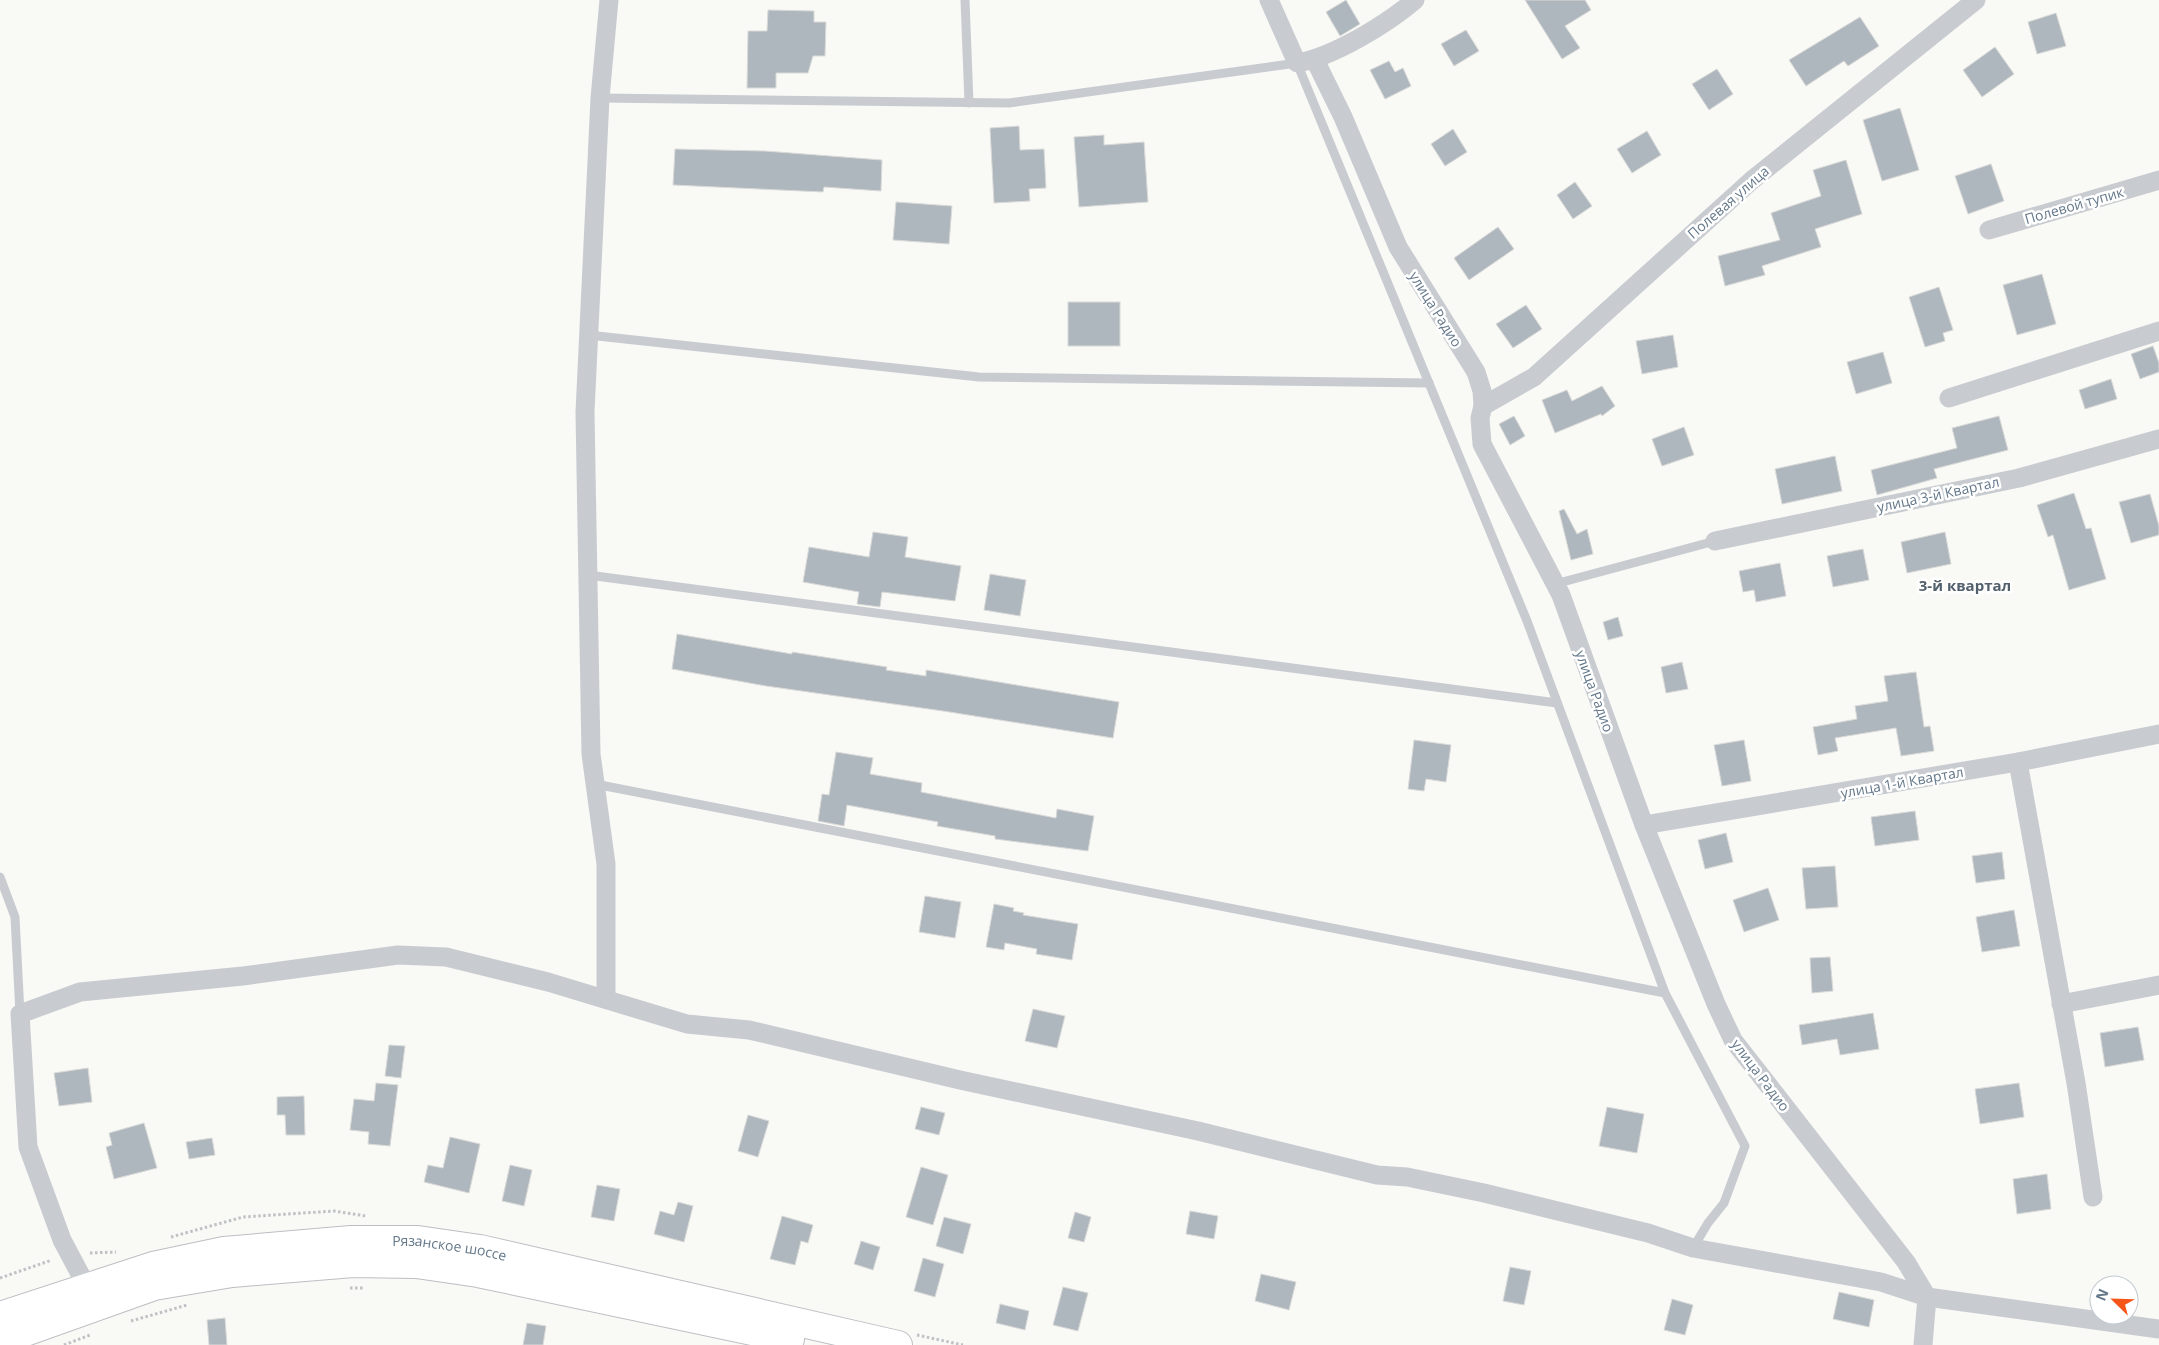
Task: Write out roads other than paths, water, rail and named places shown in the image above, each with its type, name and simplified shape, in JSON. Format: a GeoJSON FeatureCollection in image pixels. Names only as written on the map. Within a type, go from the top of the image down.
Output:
{"type":"FeatureCollection","features":[{"type":"Feature","properties":{"kind":"main road","name":"Рязанское шоссе"},"geometry":{"type":"LineString","coordinates":[[0,1316],[153,1266],[224,1251],[351,1240],[418,1240],[489,1252],[898,1345]]}},
{"type":"Feature","properties":{"kind":"main road","name":"Рязанское шоссе"},"geometry":{"type":"LineString","coordinates":[[0,1341],[154,1286],[232,1273],[353,1263],[416,1264],[478,1274],[816,1345]]}},
{"type":"Feature","properties":{"kind":"street"},"geometry":{"type":"LineString","coordinates":[[606,999],[606,864],[591,754],[585,412],[600,98],[609,0]]}},
{"type":"Feature","properties":{"kind":"street"},"geometry":{"type":"LineString","coordinates":[[1269,0],[1297,63],[1316,60],[1396,16],[1415,0]]}},
{"type":"Feature","properties":{"kind":"street","name":"Полевая улица"},"geometry":{"type":"LineString","coordinates":[[1483,406],[1534,377],[1750,181],[1976,0]]}},
{"type":"Feature","properties":{"kind":"street","name":"улица Радио"},"geometry":{"type":"LineString","coordinates":[[1316,60],[1343,117],[1398,247],[1476,372],[1482,391],[1483,406],[1480,418],[1482,444],[1555,584],[1644,825],[1716,1004],[1733,1040],[1906,1262],[1927,1297]]}},
{"type":"Feature","properties":{"kind":"street","name":"Полевой тупик"},"geometry":{"type":"LineString","coordinates":[[1989,230],[2159,180]]}},
{"type":"Feature","properties":{"kind":"street"},"geometry":{"type":"LineString","coordinates":[[1950,398],[2159,331]]}},
{"type":"Feature","properties":{"kind":"street","name":"улица 3-й Квартал"},"geometry":{"type":"LineString","coordinates":[[1715,540],[2019,478],[2159,439]]}},
{"type":"Feature","properties":{"kind":"street","name":"улица 1-й Квартал"},"geometry":{"type":"LineString","coordinates":[[1644,825],[2018,762],[2159,734]]}},
{"type":"Feature","properties":{"kind":"street"},"geometry":{"type":"LineString","coordinates":[[2018,762],[2093,1197]]}},
{"type":"Feature","properties":{"kind":"street"},"geometry":{"type":"LineString","coordinates":[[87,1287],[62,1240],[28,1148],[20,1014],[80,992],[243,976],[398,955],[446,957],[606,999],[687,1024],[749,1030],[960,1080],[1198,1131],[1377,1175],[1407,1178],[1484,1193],[1648,1233],[1693,1248],[1881,1282],[1927,1297],[2159,1329]]}},
{"type":"Feature","properties":{"kind":"street"},"geometry":{"type":"LineString","coordinates":[[2061,1004],[2159,985]]}},
{"type":"Feature","properties":{"kind":"street"},"geometry":{"type":"LineString","coordinates":[[1923,1345],[1927,1297]]}},
{"type":"Feature","properties":{"kind":"lane"},"geometry":{"type":"LineString","coordinates":[[966,0],[969,102]]}},
{"type":"Feature","properties":{"kind":"lane"},"geometry":{"type":"LineString","coordinates":[[600,98],[1009,103],[1297,63],[1527,621],[1665,993],[1745,1146],[1724,1203],[1708,1223],[1693,1248]]}},
{"type":"Feature","properties":{"kind":"lane"},"geometry":{"type":"LineString","coordinates":[[588,334],[980,377],[1429,383]]}},
{"type":"Feature","properties":{"kind":"lane"},"geometry":{"type":"LineString","coordinates":[[1555,584],[1715,540]]}},
{"type":"Feature","properties":{"kind":"lane"},"geometry":{"type":"LineString","coordinates":[[588,575],[1557,702]]}},
{"type":"Feature","properties":{"kind":"lane"},"geometry":{"type":"LineString","coordinates":[[595,784],[1665,993]]}},
{"type":"Feature","properties":{"kind":"lane"},"geometry":{"type":"LineString","coordinates":[[0,877],[15,917],[20,1014]]}},
{"type":"Feature","properties":{"kind":"district","name":"3-й квартал"},"geometry":{"type":"Point","coordinates":[1965,585]}}]}
